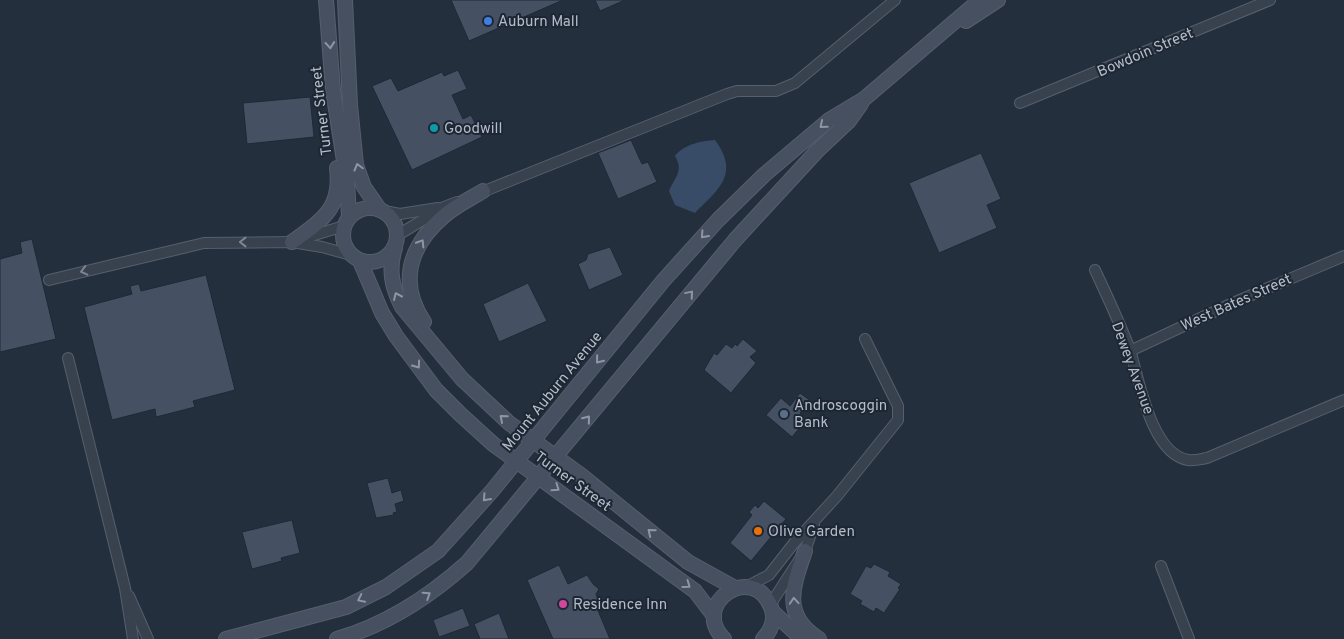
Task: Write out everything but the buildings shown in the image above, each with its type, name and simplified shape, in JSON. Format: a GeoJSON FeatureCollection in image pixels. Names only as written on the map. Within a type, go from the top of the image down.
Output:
{"type":"FeatureCollection","features":[{"type":"Feature","properties":{"kind":"main road","name":"Turner Street"},"geometry":{"type":"LineString","coordinates":[[326,0],[333,90],[347,180],[347,222],[343,241],[356,258],[382,313],[436,390],[493,444],[695,591],[724,639]]}},
{"type":"Feature","properties":{"kind":"main road","name":"Turner Street"},"geometry":{"type":"LineString","coordinates":[[345,0],[350,105],[356,165],[364,187],[382,210],[393,219],[396,242],[391,261],[391,275],[394,291],[402,307],[462,378],[490,407],[688,562],[740,587],[757,590],[768,599],[772,609]]}},
{"type":"Feature","properties":{"kind":"main road"},"geometry":{"type":"LineString","coordinates":[[916,54],[970,0]]}},
{"type":"Feature","properties":{"kind":"main road","name":"Mount Auburn Avenue"},"geometry":{"type":"LineString","coordinates":[[226,639],[346,607],[386,587],[438,551],[492,491],[663,280],[718,220],[764,175],[829,120],[864,99],[980,0]]}},
{"type":"Feature","properties":{"kind":"main road"},"geometry":{"type":"LineString","coordinates":[[916,54],[998,0]]}},
{"type":"Feature","properties":{"kind":"main road"},"geometry":{"type":"LineString","coordinates":[[292,242],[325,217],[337,196],[339,181],[333,136],[333,90]]}},
{"type":"Feature","properties":{"kind":"main road","name":"Mount Auburn Avenue"},"geometry":{"type":"LineString","coordinates":[[337,639],[376,625],[444,583],[467,563],[735,240],[817,151],[849,121],[864,99]]}},
{"type":"Feature","properties":{"kind":"main road"},"geometry":{"type":"LineString","coordinates":[[462,378],[414,306],[409,292],[408,275],[413,256],[425,236],[444,216],[483,191]]}},
{"type":"Feature","properties":{"kind":"main road"},"geometry":{"type":"LineString","coordinates":[[347,222],[362,209],[382,210]]}},
{"type":"Feature","properties":{"kind":"main road"},"geometry":{"type":"LineString","coordinates":[[356,258],[370,263],[380,260],[396,242]]}},
{"type":"Feature","properties":{"kind":"main road"},"geometry":{"type":"LineString","coordinates":[[805,551],[795,580],[792,602],[798,619],[806,629],[819,639]]}},
{"type":"Feature","properties":{"kind":"main road"},"geometry":{"type":"LineString","coordinates":[[715,627],[718,601],[729,590],[740,587]]}},
{"type":"Feature","properties":{"kind":"main road"},"geometry":{"type":"LineString","coordinates":[[763,639],[772,624],[772,609]]}},
{"type":"Feature","properties":{"kind":"main road"},"geometry":{"type":"LineString","coordinates":[[772,609],[802,639]]}},
{"type":"Feature","properties":{"kind":"street"},"geometry":{"type":"LineString","coordinates":[[382,210],[400,214],[444,206],[727,94],[737,91],[776,91],[795,83],[895,0]]}},
{"type":"Feature","properties":{"kind":"street","name":"Bowdoin Street"},"geometry":{"type":"LineString","coordinates":[[1020,103],[1270,0]]}},
{"type":"Feature","properties":{"kind":"street"},"geometry":{"type":"LineString","coordinates":[[396,242],[444,206]]}},
{"type":"Feature","properties":{"kind":"street"},"geometry":{"type":"LineString","coordinates":[[292,242],[347,222]]}},
{"type":"Feature","properties":{"kind":"street"},"geometry":{"type":"LineString","coordinates":[[49,280],[204,242],[292,242],[331,249],[356,258]]}},
{"type":"Feature","properties":{"kind":"street","name":"West Bates Street"},"geometry":{"type":"LineString","coordinates":[[1130,351],[1235,302],[1344,256]]}},
{"type":"Feature","properties":{"kind":"street","name":"Dewey Avenue"},"geometry":{"type":"LineString","coordinates":[[1095,270],[1130,351],[1136,378],[1151,419],[1164,444],[1182,458],[1195,460],[1207,458],[1344,400]]}},
{"type":"Feature","properties":{"kind":"street"},"geometry":{"type":"LineString","coordinates":[[740,587],[769,575],[898,420],[898,406],[865,339]]}},
{"type":"Feature","properties":{"kind":"street"},"geometry":{"type":"LineString","coordinates":[[68,358],[125,588],[132,639]]}},
{"type":"Feature","properties":{"kind":"street"},"geometry":{"type":"LineString","coordinates":[[772,609],[805,551],[815,521]]}},
{"type":"Feature","properties":{"kind":"street"},"geometry":{"type":"LineString","coordinates":[[1161,566],[1189,639]]}},
{"type":"Feature","properties":{"kind":"street"},"geometry":{"type":"LineString","coordinates":[[125,588],[148,639]]}},
{"type":"Feature","properties":{"kind":"water"},"geometry":{"type":"Polygon","coordinates":[[[715,140],[726,162],[726,172],[723,180],[712,196],[695,213],[675,205],[669,191],[679,170],[678,161],[675,156],[688,146],[699,142],[715,140]]]}},
{"type":"Feature","properties":{"kind":"place","name":"Auburn Mall"},"geometry":{"type":"Point","coordinates":[488,21]}},
{"type":"Feature","properties":{"kind":"place","name":"Goodwill"},"geometry":{"type":"Point","coordinates":[434,128]}},
{"type":"Feature","properties":{"kind":"place","name":"Androscoggin Bank"},"geometry":{"type":"Point","coordinates":[784,414]}},
{"type":"Feature","properties":{"kind":"place","name":"Olive Garden"},"geometry":{"type":"Point","coordinates":[758,531]}},
{"type":"Feature","properties":{"kind":"place","name":"Residence Inn"},"geometry":{"type":"Point","coordinates":[563,604]}}]}
